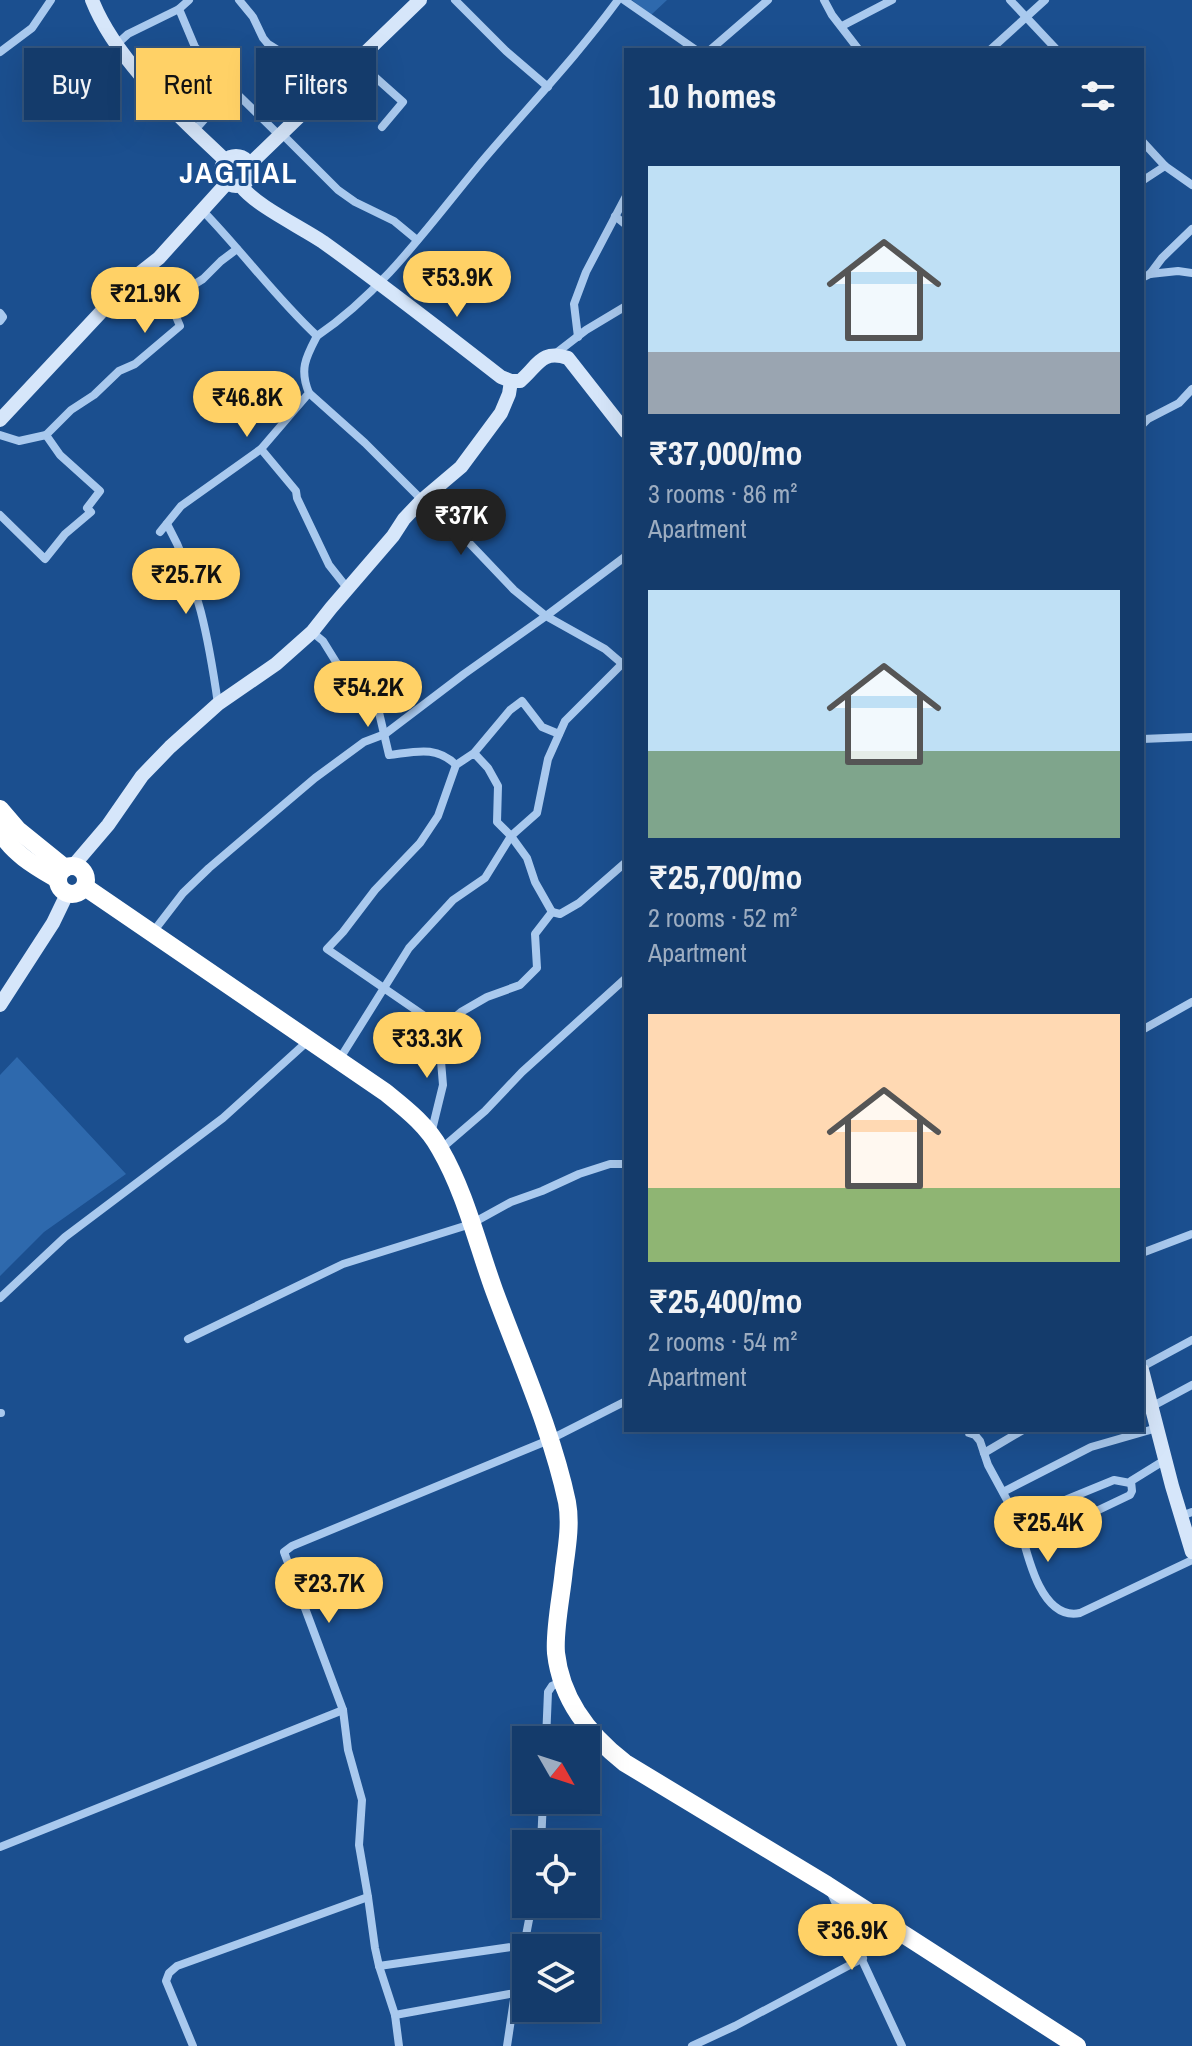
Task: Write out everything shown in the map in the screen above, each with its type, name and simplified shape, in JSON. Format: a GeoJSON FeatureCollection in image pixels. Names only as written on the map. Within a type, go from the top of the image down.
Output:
{"type":"FeatureCollection","features":[{"type":"Feature","properties":{"kind":"highway"},"geometry":{"type":"LineString","coordinates":[[0,809],[6,838],[66,877],[78,867],[86,873],[85,887],[339,1060],[409,1111],[436,1142],[471,1224],[549,1440],[567,1503],[567,1549],[556,1654],[564,1681],[583,1722],[625,1763],[827,1885],[1077,2046]]}},
{"type":"Feature","properties":{"kind":"main road"},"geometry":{"type":"LineString","coordinates":[[92,0],[106,30],[166,104],[225,160]]}},
{"type":"Feature","properties":{"kind":"main road"},"geometry":{"type":"LineString","coordinates":[[370,48],[420,0]]}},
{"type":"Feature","properties":{"kind":"main road"},"geometry":{"type":"LineString","coordinates":[[250,164],[295,120]]}},
{"type":"Feature","properties":{"kind":"main road"},"geometry":{"type":"LineString","coordinates":[[0,420],[131,280],[159,258],[202,210],[234,185],[246,184],[251,174],[250,164],[239,156],[225,160],[221,175],[234,185],[319,240],[379,283],[501,377],[520,381],[539,361],[555,354],[568,358],[624,429]]}},
{"type":"Feature","properties":{"kind":"main road"},"geometry":{"type":"LineString","coordinates":[[0,1005],[53,923],[66,877],[142,776],[218,704],[276,664],[312,632],[422,500],[461,467],[501,413],[511,381]]}},
{"type":"Feature","properties":{"kind":"main road"},"geometry":{"type":"LineString","coordinates":[[1144,1377],[1165,1460],[1186,1514],[1192,1552]]}},
{"type":"Feature","properties":{"kind":"street"},"geometry":{"type":"LineString","coordinates":[[0,52],[32,28],[51,0]]}},
{"type":"Feature","properties":{"kind":"street"},"geometry":{"type":"LineString","coordinates":[[117,44],[128,34],[179,9],[189,0]]}},
{"type":"Feature","properties":{"kind":"street"},"geometry":{"type":"LineString","coordinates":[[239,0],[253,17],[263,38],[274,48]]}},
{"type":"Feature","properties":{"kind":"street"},"geometry":{"type":"LineString","coordinates":[[455,0],[506,51],[548,87]]}},
{"type":"Feature","properties":{"kind":"street"},"geometry":{"type":"LineString","coordinates":[[339,1060],[409,948],[453,900],[485,878],[511,836],[537,813],[548,759],[565,721],[624,666],[605,649],[546,616],[514,590],[455,528],[309,393],[303,378],[306,357],[317,336],[365,300],[548,87],[618,0]]}},
{"type":"Feature","properties":{"kind":"street"},"geometry":{"type":"LineString","coordinates":[[624,0],[692,48]]}},
{"type":"Feature","properties":{"kind":"street"},"geometry":{"type":"LineString","coordinates":[[712,48],[768,0]]}},
{"type":"Feature","properties":{"kind":"street"},"geometry":{"type":"LineString","coordinates":[[824,0],[858,48]]}},
{"type":"Feature","properties":{"kind":"street"},"geometry":{"type":"LineString","coordinates":[[842,26],[892,0]]}},
{"type":"Feature","properties":{"kind":"street"},"geometry":{"type":"LineString","coordinates":[[1010,0],[1055,48]]}},
{"type":"Feature","properties":{"kind":"street"},"geometry":{"type":"LineString","coordinates":[[992,48],[1045,0]]}},
{"type":"Feature","properties":{"kind":"street"},"geometry":{"type":"LineString","coordinates":[[179,9],[196,48]]}},
{"type":"Feature","properties":{"kind":"street"},"geometry":{"type":"LineString","coordinates":[[376,78],[403,102],[382,127]]}},
{"type":"Feature","properties":{"kind":"street"},"geometry":{"type":"LineString","coordinates":[[240,96],[301,151],[338,190],[394,221],[417,240]]}},
{"type":"Feature","properties":{"kind":"street"},"geometry":{"type":"LineString","coordinates":[[194,131],[204,120]]}},
{"type":"Feature","properties":{"kind":"street"},"geometry":{"type":"LineString","coordinates":[[1144,143],[1165,166],[1192,185]]}},
{"type":"Feature","properties":{"kind":"street"},"geometry":{"type":"LineString","coordinates":[[1144,180],[1165,166]]}},
{"type":"Feature","properties":{"kind":"street"},"geometry":{"type":"LineString","coordinates":[[578,337],[574,304],[586,272],[624,200]]}},
{"type":"Feature","properties":{"kind":"street"},"geometry":{"type":"LineString","coordinates":[[202,210],[317,336]]}},
{"type":"Feature","properties":{"kind":"street"},"geometry":{"type":"LineString","coordinates":[[615,216],[624,223]]}},
{"type":"Feature","properties":{"kind":"street"},"geometry":{"type":"LineString","coordinates":[[1146,276],[1192,229]]}},
{"type":"Feature","properties":{"kind":"street"},"geometry":{"type":"LineString","coordinates":[[0,435],[19,441],[46,435],[71,410],[94,395],[119,371],[135,364],[180,326],[169,300],[203,279],[237,249]]}},
{"type":"Feature","properties":{"kind":"street"},"geometry":{"type":"LineString","coordinates":[[1146,276],[1178,271],[1192,273]]}},
{"type":"Feature","properties":{"kind":"street"},"geometry":{"type":"LineString","coordinates":[[555,354],[624,307]]}},
{"type":"Feature","properties":{"kind":"street"},"geometry":{"type":"LineString","coordinates":[[0,313],[3,317],[0,321]]}},
{"type":"Feature","properties":{"kind":"street"},"geometry":{"type":"LineString","coordinates":[[1144,423],[1179,403],[1192,389]]}},
{"type":"Feature","properties":{"kind":"street"},"geometry":{"type":"LineString","coordinates":[[160,532],[181,506],[261,449],[309,393]]}},
{"type":"Feature","properties":{"kind":"street"},"geometry":{"type":"LineString","coordinates":[[0,515],[45,559],[65,534],[91,512],[87,508],[100,491],[60,455],[46,435]]}},
{"type":"Feature","properties":{"kind":"street"},"geometry":{"type":"LineString","coordinates":[[261,449],[296,491],[329,565],[348,589]]}},
{"type":"Feature","properties":{"kind":"street"},"geometry":{"type":"LineString","coordinates":[[167,524],[180,549],[201,611],[218,704]]}},
{"type":"Feature","properties":{"kind":"street"},"geometry":{"type":"LineString","coordinates":[[152,933],[183,893],[209,868],[315,778],[364,742],[385,734],[624,558]]}},
{"type":"Feature","properties":{"kind":"street"},"geometry":{"type":"LineString","coordinates":[[312,632],[323,641],[353,682],[377,704],[389,755],[431,751],[449,758],[456,765]]}},
{"type":"Feature","properties":{"kind":"street"},"geometry":{"type":"LineString","coordinates":[[442,1028],[327,949],[375,890],[420,843],[438,816],[456,765],[474,753],[510,710],[522,701],[542,727],[559,734]]}},
{"type":"Feature","properties":{"kind":"street"},"geometry":{"type":"LineString","coordinates":[[1144,739],[1192,737]]}},
{"type":"Feature","properties":{"kind":"street"},"geometry":{"type":"LineString","coordinates":[[474,753],[488,768],[498,786],[497,822],[527,858],[535,882],[552,912],[560,914],[579,903],[624,864]]}},
{"type":"Feature","properties":{"kind":"street"},"geometry":{"type":"LineString","coordinates":[[436,1142],[443,1085],[442,1028],[487,997],[520,985],[537,968],[535,934],[552,912]]}},
{"type":"Feature","properties":{"kind":"street"},"geometry":{"type":"LineString","coordinates":[[436,1142],[485,1111],[522,1072],[624,980]]}},
{"type":"Feature","properties":{"kind":"street"},"geometry":{"type":"LineString","coordinates":[[1144,1029],[1192,1002]]}},
{"type":"Feature","properties":{"kind":"street"},"geometry":{"type":"LineString","coordinates":[[0,1298],[65,1237],[223,1118],[309,1040]]}},
{"type":"Feature","properties":{"kind":"street"},"geometry":{"type":"LineString","coordinates":[[188,1339],[343,1264],[471,1224],[511,1202],[579,1174],[610,1164],[624,1164]]}},
{"type":"Feature","properties":{"kind":"street"},"geometry":{"type":"LineString","coordinates":[[1144,1252],[1192,1234]]}},
{"type":"Feature","properties":{"kind":"street"},"geometry":{"type":"LineString","coordinates":[[1144,1367],[1192,1340]]}},
{"type":"Feature","properties":{"kind":"street"},"geometry":{"type":"LineString","coordinates":[[1151,1407],[1192,1385]]}},
{"type":"Feature","properties":{"kind":"street"},"geometry":{"type":"LineString","coordinates":[[399,2046],[395,2015],[379,1966],[359,1845],[362,1800],[348,1750],[343,1710],[284,1552],[292,1546],[549,1440],[624,1402]]}},
{"type":"Feature","properties":{"kind":"street"},"geometry":{"type":"LineString","coordinates":[[1144,1432],[1157,1428]]}},
{"type":"Feature","properties":{"kind":"street"},"geometry":{"type":"LineString","coordinates":[[984,1453],[1020,1432]]}},
{"type":"Feature","properties":{"kind":"street"},"geometry":{"type":"LineString","coordinates":[[1003,1492],[1091,1447],[1143,1432]]}},
{"type":"Feature","properties":{"kind":"street"},"geometry":{"type":"LineString","coordinates":[[969,1433],[980,1441],[988,1465],[1015,1508],[1037,1583],[1046,1599],[1058,1609],[1071,1615],[1080,1613],[1192,1560]]}},
{"type":"Feature","properties":{"kind":"street"},"geometry":{"type":"LineString","coordinates":[[1130,1483],[1165,1460]]}},
{"type":"Feature","properties":{"kind":"street"},"geometry":{"type":"LineString","coordinates":[[1053,1505],[1114,1480],[1130,1483]]}},
{"type":"Feature","properties":{"kind":"street"},"geometry":{"type":"LineString","coordinates":[[1069,1524],[1130,1495],[1130,1483]]}},
{"type":"Feature","properties":{"kind":"street"},"geometry":{"type":"LineString","coordinates":[[547,1726],[548,1692],[552,1686],[564,1681]]}},
{"type":"Feature","properties":{"kind":"street"},"geometry":{"type":"LineString","coordinates":[[0,1847],[343,1710]]}},
{"type":"Feature","properties":{"kind":"street"},"geometry":{"type":"LineString","coordinates":[[827,1885],[902,2046]]}},
{"type":"Feature","properties":{"kind":"street"},"geometry":{"type":"LineString","coordinates":[[193,2046],[166,1981],[177,1966],[368,1897]]}},
{"type":"Feature","properties":{"kind":"street"},"geometry":{"type":"LineString","coordinates":[[379,1966],[512,1947]]}},
{"type":"Feature","properties":{"kind":"street"},"geometry":{"type":"LineString","coordinates":[[692,2046],[863,1958]]}},
{"type":"Feature","properties":{"kind":"street"},"geometry":{"type":"LineString","coordinates":[[395,2015],[512,1994]]}},
{"type":"Feature","properties":{"kind":"street"},"geometry":{"type":"LineString","coordinates":[[507,2046],[512,2013]]}},
{"type":"Feature","properties":{"kind":"shaded area"},"geometry":{"type":"Polygon","coordinates":[[[632,0],[667,0],[651,15],[632,0]]]}},
{"type":"Feature","properties":{"kind":"shaded area"},"geometry":{"type":"Polygon","coordinates":[[[17,1057],[126,1174],[44,1232],[0,1276],[0,1075],[17,1057]]]}},
{"type":"Feature","properties":{"kind":"district","name":"JAGTIAL"},"geometry":{"type":"Point","coordinates":[239,173]}}]}
